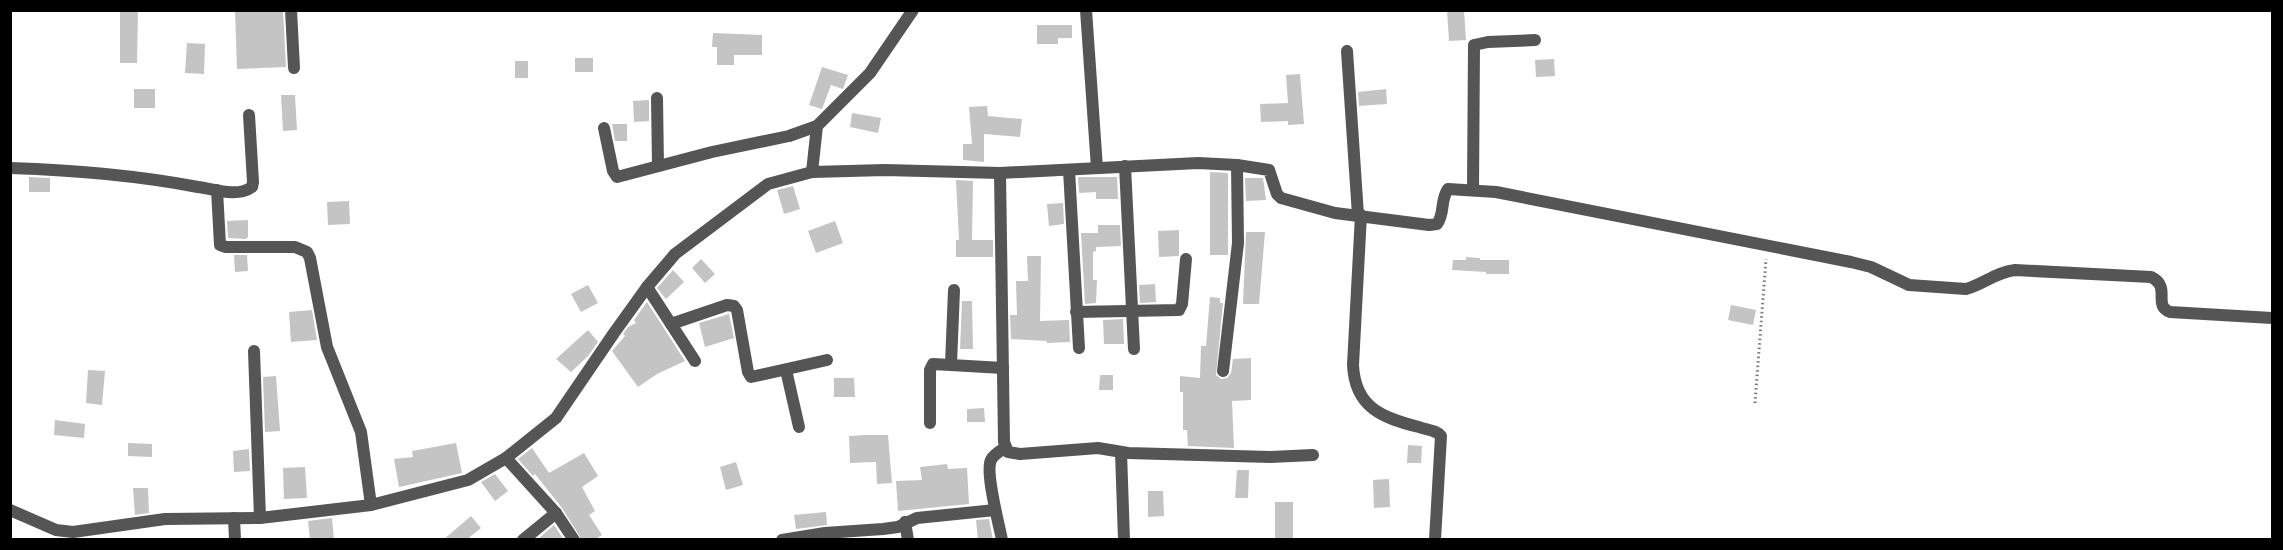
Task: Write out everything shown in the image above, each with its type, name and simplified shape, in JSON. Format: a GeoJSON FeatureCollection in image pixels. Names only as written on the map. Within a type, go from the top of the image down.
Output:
{"type":"FeatureCollection","features":[{"type":"Feature","properties":{"kind":"street"},"geometry":{"type":"LineString","coordinates":[[291,10],[294,68]]}},
{"type":"Feature","properties":{"kind":"street"},"geometry":{"type":"LineString","coordinates":[[604,128],[615,175],[621,176],[789,136],[817,126],[870,74],[913,10]]}},
{"type":"Feature","properties":{"kind":"street"},"geometry":{"type":"LineString","coordinates":[[1086,10],[1096,168]]}},
{"type":"Feature","properties":{"kind":"street"},"geometry":{"type":"LineString","coordinates":[[1473,190],[1474,45],[1488,42],[1535,40]]}},
{"type":"Feature","properties":{"kind":"street"},"geometry":{"type":"LineString","coordinates":[[1347,51],[1360,215],[1353,365],[1356,387],[1374,410],[1385,417],[1434,431],[1441,436],[1435,540]]}},
{"type":"Feature","properties":{"kind":"street"},"geometry":{"type":"LineString","coordinates":[[657,98],[658,166]]}},
{"type":"Feature","properties":{"kind":"street"},"geometry":{"type":"LineString","coordinates":[[10,168],[112,173],[217,190],[246,191],[252,188],[249,116]]}},
{"type":"Feature","properties":{"kind":"street"},"geometry":{"type":"LineString","coordinates":[[813,172],[817,126]]}},
{"type":"Feature","properties":{"kind":"street"},"geometry":{"type":"LineString","coordinates":[[10,510],[56,530],[74,531],[165,519],[260,518],[371,505],[457,484],[506,458],[556,418],[647,287],[675,254],[761,188],[813,172],[885,170],[1000,173],[1198,163],[1237,165],[1269,170],[1276,194],[1281,198],[1335,213],[1429,225],[1437,224],[1441,219],[1448,189],[1473,190],[1871,267],[1909,285],[1958,290],[1975,286],[1996,274],[2015,270],[2151,277],[2159,281],[2162,286],[2164,310],[2272,318]]}},
{"type":"Feature","properties":{"kind":"street"},"geometry":{"type":"LineString","coordinates":[[1223,371],[1238,243],[1237,165]]}},
{"type":"Feature","properties":{"kind":"street"},"geometry":{"type":"LineString","coordinates":[[1125,166],[1134,349]]}},
{"type":"Feature","properties":{"kind":"street"},"geometry":{"type":"LineString","coordinates":[[1069,170],[1079,348]]}},
{"type":"Feature","properties":{"kind":"street"},"geometry":{"type":"LineString","coordinates":[[1000,173],[1005,448],[1008,452],[1020,454],[1098,448],[1121,452],[1270,457],[1313,455]]}},
{"type":"Feature","properties":{"kind":"street"},"geometry":{"type":"LineString","coordinates":[[217,190],[220,245],[226,247],[295,247],[307,252],[310,258],[327,347],[361,432],[371,505]]}},
{"type":"Feature","properties":{"kind":"street"},"geometry":{"type":"LineString","coordinates":[[1077,312],[1179,310],[1182,304],[1185,259]]}},
{"type":"Feature","properties":{"kind":"street"},"geometry":{"type":"LineString","coordinates":[[647,287],[695,361]]}},
{"type":"Feature","properties":{"kind":"street"},"geometry":{"type":"LineString","coordinates":[[951,364],[954,290]]}},
{"type":"Feature","properties":{"kind":"street"},"geometry":{"type":"LineString","coordinates":[[671,324],[727,305],[734,306],[737,310],[749,375],[755,377],[827,360]]}},
{"type":"Feature","properties":{"kind":"street"},"geometry":{"type":"LineString","coordinates":[[254,351],[260,518]]}},
{"type":"Feature","properties":{"kind":"street"},"geometry":{"type":"LineString","coordinates":[[930,423],[931,366],[951,364],[1004,368]]}},
{"type":"Feature","properties":{"kind":"street"},"geometry":{"type":"LineString","coordinates":[[786,370],[799,427]]}},
{"type":"Feature","properties":{"kind":"street"},"geometry":{"type":"LineString","coordinates":[[1002,540],[995,510],[990,462],[993,456],[1005,448]]}},
{"type":"Feature","properties":{"kind":"street"},"geometry":{"type":"LineString","coordinates":[[1121,452],[1124,540]]}},
{"type":"Feature","properties":{"kind":"street"},"geometry":{"type":"LineString","coordinates":[[506,458],[556,513],[574,540]]}},
{"type":"Feature","properties":{"kind":"street"},"geometry":{"type":"LineString","coordinates":[[782,540],[884,529],[898,527],[918,518],[995,510]]}},
{"type":"Feature","properties":{"kind":"street"},"geometry":{"type":"LineString","coordinates":[[523,540],[556,513]]}},
{"type":"Feature","properties":{"kind":"street"},"geometry":{"type":"LineString","coordinates":[[234,518],[235,540]]}},
{"type":"Feature","properties":{"kind":"street"},"geometry":{"type":"LineString","coordinates":[[905,522],[908,540]]}},
{"type":"Feature","properties":{"kind":"path"},"geometry":{"type":"LineString","coordinates":[[1755,403],[1767,246]]}},
{"type":"Feature","properties":{"kind":"building"},"geometry":{"type":"Polygon","coordinates":[[[120,10],[138,10],[137,63],[120,63],[120,10]]]}},
{"type":"Feature","properties":{"kind":"building"},"geometry":{"type":"Polygon","coordinates":[[[235,10],[283,10],[286,67],[237,69],[235,10]]]}},
{"type":"Feature","properties":{"kind":"building"},"geometry":{"type":"Polygon","coordinates":[[[1447,10],[1464,10],[1466,40],[1449,41],[1447,10]]]}},
{"type":"Feature","properties":{"kind":"building"},"geometry":{"type":"Polygon","coordinates":[[[1037,25],[1072,25],[1072,38],[1058,38],[1058,44],[1037,44],[1037,25]]]}},
{"type":"Feature","properties":{"kind":"building"},"geometry":{"type":"Polygon","coordinates":[[[713,33],[762,35],[762,55],[734,55],[734,65],[717,65],[717,47],[712,47],[713,33]]]}},
{"type":"Feature","properties":{"kind":"building"},"geometry":{"type":"Polygon","coordinates":[[[187,43],[205,44],[204,74],[185,73],[187,43]]]}},
{"type":"Feature","properties":{"kind":"building"},"geometry":{"type":"Polygon","coordinates":[[[575,58],[593,58],[593,72],[575,72],[575,58]]]}},
{"type":"Feature","properties":{"kind":"building"},"geometry":{"type":"Polygon","coordinates":[[[1554,59],[1555,76],[1536,77],[1535,60],[1554,59]]]}},
{"type":"Feature","properties":{"kind":"building"},"geometry":{"type":"Polygon","coordinates":[[[515,61],[528,61],[528,78],[515,78],[515,61]]]}},
{"type":"Feature","properties":{"kind":"building"},"geometry":{"type":"Polygon","coordinates":[[[822,67],[848,75],[843,89],[831,85],[822,109],[809,105],[822,67]]]}},
{"type":"Feature","properties":{"kind":"building"},"geometry":{"type":"Polygon","coordinates":[[[1300,74],[1304,124],[1288,125],[1288,121],[1261,122],[1260,104],[1288,103],[1286,75],[1300,74]]]}},
{"type":"Feature","properties":{"kind":"building"},"geometry":{"type":"Polygon","coordinates":[[[134,89],[155,89],[155,108],[134,108],[134,89]]]}},
{"type":"Feature","properties":{"kind":"building"},"geometry":{"type":"Polygon","coordinates":[[[1386,89],[1387,104],[1359,106],[1358,92],[1386,89]]]}},
{"type":"Feature","properties":{"kind":"building"},"geometry":{"type":"Polygon","coordinates":[[[281,95],[295,95],[297,130],[283,131],[281,95]]]}},
{"type":"Feature","properties":{"kind":"building"},"geometry":{"type":"Polygon","coordinates":[[[649,100],[649,121],[634,122],[633,101],[649,100]]]}},
{"type":"Feature","properties":{"kind":"building"},"geometry":{"type":"Polygon","coordinates":[[[987,106],[988,116],[1022,119],[1020,137],[984,134],[984,162],[963,160],[963,144],[972,144],[969,107],[987,106]]]}},
{"type":"Feature","properties":{"kind":"building"},"geometry":{"type":"Polygon","coordinates":[[[852,113],[881,118],[878,133],[850,127],[852,113]]]}},
{"type":"Feature","properties":{"kind":"building"},"geometry":{"type":"Polygon","coordinates":[[[612,124],[627,124],[627,141],[615,141],[612,124]]]}},
{"type":"Feature","properties":{"kind":"building"},"geometry":{"type":"Polygon","coordinates":[[[1210,172],[1228,173],[1228,255],[1210,255],[1210,172]]]}},
{"type":"Feature","properties":{"kind":"building"},"geometry":{"type":"Polygon","coordinates":[[[29,177],[50,178],[50,192],[29,192],[29,177]]]}},
{"type":"Feature","properties":{"kind":"building"},"geometry":{"type":"Polygon","coordinates":[[[1078,177],[1117,177],[1118,199],[1096,199],[1096,192],[1079,193],[1078,177]]]}},
{"type":"Feature","properties":{"kind":"building"},"geometry":{"type":"Polygon","coordinates":[[[1245,178],[1263,178],[1266,200],[1246,201],[1245,178]]]}},
{"type":"Feature","properties":{"kind":"building"},"geometry":{"type":"Polygon","coordinates":[[[956,180],[973,181],[972,240],[993,240],[993,257],[956,257],[956,240],[959,240],[956,180]]]}},
{"type":"Feature","properties":{"kind":"building"},"geometry":{"type":"Polygon","coordinates":[[[793,186],[800,209],[784,214],[777,190],[793,186]]]}},
{"type":"Feature","properties":{"kind":"building"},"geometry":{"type":"Polygon","coordinates":[[[349,201],[350,224],[328,225],[327,202],[349,201]]]}},
{"type":"Feature","properties":{"kind":"building"},"geometry":{"type":"Polygon","coordinates":[[[1063,203],[1064,224],[1049,226],[1047,204],[1063,203]]]}},
{"type":"Feature","properties":{"kind":"building"},"geometry":{"type":"Polygon","coordinates":[[[248,220],[246,239],[228,238],[227,221],[248,220]]]}},
{"type":"Feature","properties":{"kind":"building"},"geometry":{"type":"Polygon","coordinates":[[[835,221],[843,243],[816,253],[808,231],[835,221]]]}},
{"type":"Feature","properties":{"kind":"building"},"geometry":{"type":"Polygon","coordinates":[[[1098,225],[1120,225],[1121,246],[1096,247],[1096,251],[1093,252],[1093,280],[1097,280],[1096,303],[1085,304],[1081,233],[1098,233],[1098,225]]]}},
{"type":"Feature","properties":{"kind":"building"},"geometry":{"type":"Polygon","coordinates":[[[1179,230],[1179,256],[1159,257],[1158,231],[1179,230]]]}},
{"type":"Feature","properties":{"kind":"building"},"geometry":{"type":"Polygon","coordinates":[[[1246,232],[1265,232],[1259,304],[1243,304],[1246,232]]]}},
{"type":"Feature","properties":{"kind":"building"},"geometry":{"type":"Polygon","coordinates":[[[234,255],[247,255],[248,271],[235,272],[234,255]]]}},
{"type":"Feature","properties":{"kind":"building"},"geometry":{"type":"Polygon","coordinates":[[[1027,256],[1041,256],[1040,321],[1069,320],[1070,342],[1047,343],[1047,341],[1011,339],[1010,315],[1017,315],[1016,281],[1028,281],[1027,256]]]}},
{"type":"Feature","properties":{"kind":"building"},"geometry":{"type":"Polygon","coordinates":[[[1466,257],[1480,258],[1480,260],[1509,260],[1509,274],[1452,270],[1453,260],[1466,260],[1466,257]]]}},
{"type":"Feature","properties":{"kind":"building"},"geometry":{"type":"Polygon","coordinates":[[[701,259],[715,274],[705,283],[692,268],[701,259]]]}},
{"type":"Feature","properties":{"kind":"building"},"geometry":{"type":"Polygon","coordinates":[[[673,270],[684,282],[666,299],[657,288],[673,270]]]}},
{"type":"Feature","properties":{"kind":"building"},"geometry":{"type":"Polygon","coordinates":[[[1155,284],[1156,302],[1140,303],[1139,285],[1155,284]]]}},
{"type":"Feature","properties":{"kind":"building"},"geometry":{"type":"Polygon","coordinates":[[[588,285],[598,303],[581,312],[571,294],[588,285]]]}},
{"type":"Feature","properties":{"kind":"building"},"geometry":{"type":"Polygon","coordinates":[[[1210,297],[1220,298],[1220,303],[1223,303],[1216,375],[1221,379],[1227,378],[1231,373],[1233,359],[1251,358],[1251,400],[1232,401],[1234,448],[1188,446],[1187,430],[1183,430],[1183,392],[1180,392],[1180,376],[1200,378],[1201,346],[1206,346],[1210,297]]]}},
{"type":"Feature","properties":{"kind":"building"},"geometry":{"type":"Polygon","coordinates":[[[962,301],[972,301],[973,349],[960,349],[962,301]]]}},
{"type":"Feature","properties":{"kind":"building"},"geometry":{"type":"Polygon","coordinates":[[[647,302],[685,361],[657,374],[638,387],[612,351],[625,336],[623,334],[628,327],[636,323],[634,320],[647,302]]]}},
{"type":"Feature","properties":{"kind":"building"},"geometry":{"type":"Polygon","coordinates":[[[1731,305],[1756,310],[1753,325],[1728,320],[1731,305]]]}},
{"type":"Feature","properties":{"kind":"building"},"geometry":{"type":"Polygon","coordinates":[[[312,310],[317,340],[291,342],[289,312],[312,310]]]}},
{"type":"Feature","properties":{"kind":"building"},"geometry":{"type":"Polygon","coordinates":[[[729,314],[734,338],[705,347],[699,323],[729,314]]]}},
{"type":"Feature","properties":{"kind":"building"},"geometry":{"type":"Polygon","coordinates":[[[1123,319],[1124,344],[1104,344],[1103,320],[1123,319]]]}},
{"type":"Feature","properties":{"kind":"building"},"geometry":{"type":"Polygon","coordinates":[[[588,330],[598,342],[588,356],[571,372],[556,359],[588,330]]]}},
{"type":"Feature","properties":{"kind":"building"},"geometry":{"type":"Polygon","coordinates":[[[88,370],[105,371],[102,405],[86,403],[88,370]]]}},
{"type":"Feature","properties":{"kind":"building"},"geometry":{"type":"Polygon","coordinates":[[[1100,375],[1113,375],[1113,390],[1099,390],[1100,375]]]}},
{"type":"Feature","properties":{"kind":"building"},"geometry":{"type":"Polygon","coordinates":[[[276,376],[280,431],[265,432],[263,377],[276,376]]]}},
{"type":"Feature","properties":{"kind":"building"},"geometry":{"type":"Polygon","coordinates":[[[834,378],[854,378],[855,397],[834,397],[834,378]]]}},
{"type":"Feature","properties":{"kind":"building"},"geometry":{"type":"Polygon","coordinates":[[[984,408],[985,422],[967,422],[967,409],[984,408]]]}},
{"type":"Feature","properties":{"kind":"building"},"geometry":{"type":"Polygon","coordinates":[[[55,420],[85,424],[84,438],[54,435],[55,420]]]}},
{"type":"Feature","properties":{"kind":"building"},"geometry":{"type":"Polygon","coordinates":[[[888,435],[892,483],[877,484],[876,462],[850,463],[849,436],[888,435]]]}},
{"type":"Feature","properties":{"kind":"building"},"geometry":{"type":"Polygon","coordinates":[[[128,443],[152,444],[152,457],[128,456],[128,443]]]}},
{"type":"Feature","properties":{"kind":"building"},"geometry":{"type":"Polygon","coordinates":[[[456,443],[462,473],[399,487],[394,459],[413,457],[412,451],[456,443]]]}},
{"type":"Feature","properties":{"kind":"building"},"geometry":{"type":"Polygon","coordinates":[[[1408,445],[1422,446],[1421,463],[1407,463],[1408,445]]]}},
{"type":"Feature","properties":{"kind":"building"},"geometry":{"type":"Polygon","coordinates":[[[532,448],[549,473],[584,453],[598,476],[582,487],[595,511],[589,515],[602,535],[594,540],[582,540],[562,508],[535,474],[533,476],[518,459],[532,448]]]}},
{"type":"Feature","properties":{"kind":"building"},"geometry":{"type":"Polygon","coordinates":[[[249,449],[250,471],[234,472],[233,451],[249,449]]]}},
{"type":"Feature","properties":{"kind":"building"},"geometry":{"type":"Polygon","coordinates":[[[736,462],[743,485],[726,490],[720,467],[736,462]]]}},
{"type":"Feature","properties":{"kind":"building"},"geometry":{"type":"Polygon","coordinates":[[[947,464],[948,469],[967,468],[969,504],[898,511],[896,481],[922,480],[920,467],[947,464]]]}},
{"type":"Feature","properties":{"kind":"building"},"geometry":{"type":"Polygon","coordinates":[[[305,467],[307,498],[284,499],[283,468],[305,467]]]}},
{"type":"Feature","properties":{"kind":"building"},"geometry":{"type":"Polygon","coordinates":[[[1237,470],[1249,470],[1248,498],[1235,498],[1237,470]]]}},
{"type":"Feature","properties":{"kind":"building"},"geometry":{"type":"Polygon","coordinates":[[[495,474],[508,491],[495,501],[481,482],[495,474]]]}},
{"type":"Feature","properties":{"kind":"building"},"geometry":{"type":"Polygon","coordinates":[[[1389,479],[1390,507],[1374,508],[1373,480],[1389,479]]]}},
{"type":"Feature","properties":{"kind":"building"},"geometry":{"type":"Polygon","coordinates":[[[133,488],[148,488],[149,513],[135,515],[133,488]]]}},
{"type":"Feature","properties":{"kind":"building"},"geometry":{"type":"Polygon","coordinates":[[[1148,491],[1163,491],[1164,516],[1148,517],[1148,491]]]}},
{"type":"Feature","properties":{"kind":"building"},"geometry":{"type":"Polygon","coordinates":[[[1275,502],[1293,502],[1293,540],[1275,540],[1275,502]]]}},
{"type":"Feature","properties":{"kind":"building"},"geometry":{"type":"Polygon","coordinates":[[[826,512],[827,525],[796,529],[794,515],[826,512]]]}},
{"type":"Feature","properties":{"kind":"building"},"geometry":{"type":"Polygon","coordinates":[[[471,516],[481,528],[466,540],[443,540],[471,516]]]}},
{"type":"Feature","properties":{"kind":"building"},"geometry":{"type":"Polygon","coordinates":[[[332,518],[334,540],[310,540],[308,521],[332,518]]]}},
{"type":"Feature","properties":{"kind":"building"},"geometry":{"type":"Polygon","coordinates":[[[989,519],[993,540],[978,540],[976,520],[989,519]]]}},
{"type":"Feature","properties":{"kind":"building"},"geometry":{"type":"Polygon","coordinates":[[[554,525],[564,540],[537,540],[554,525]]]}}]}
